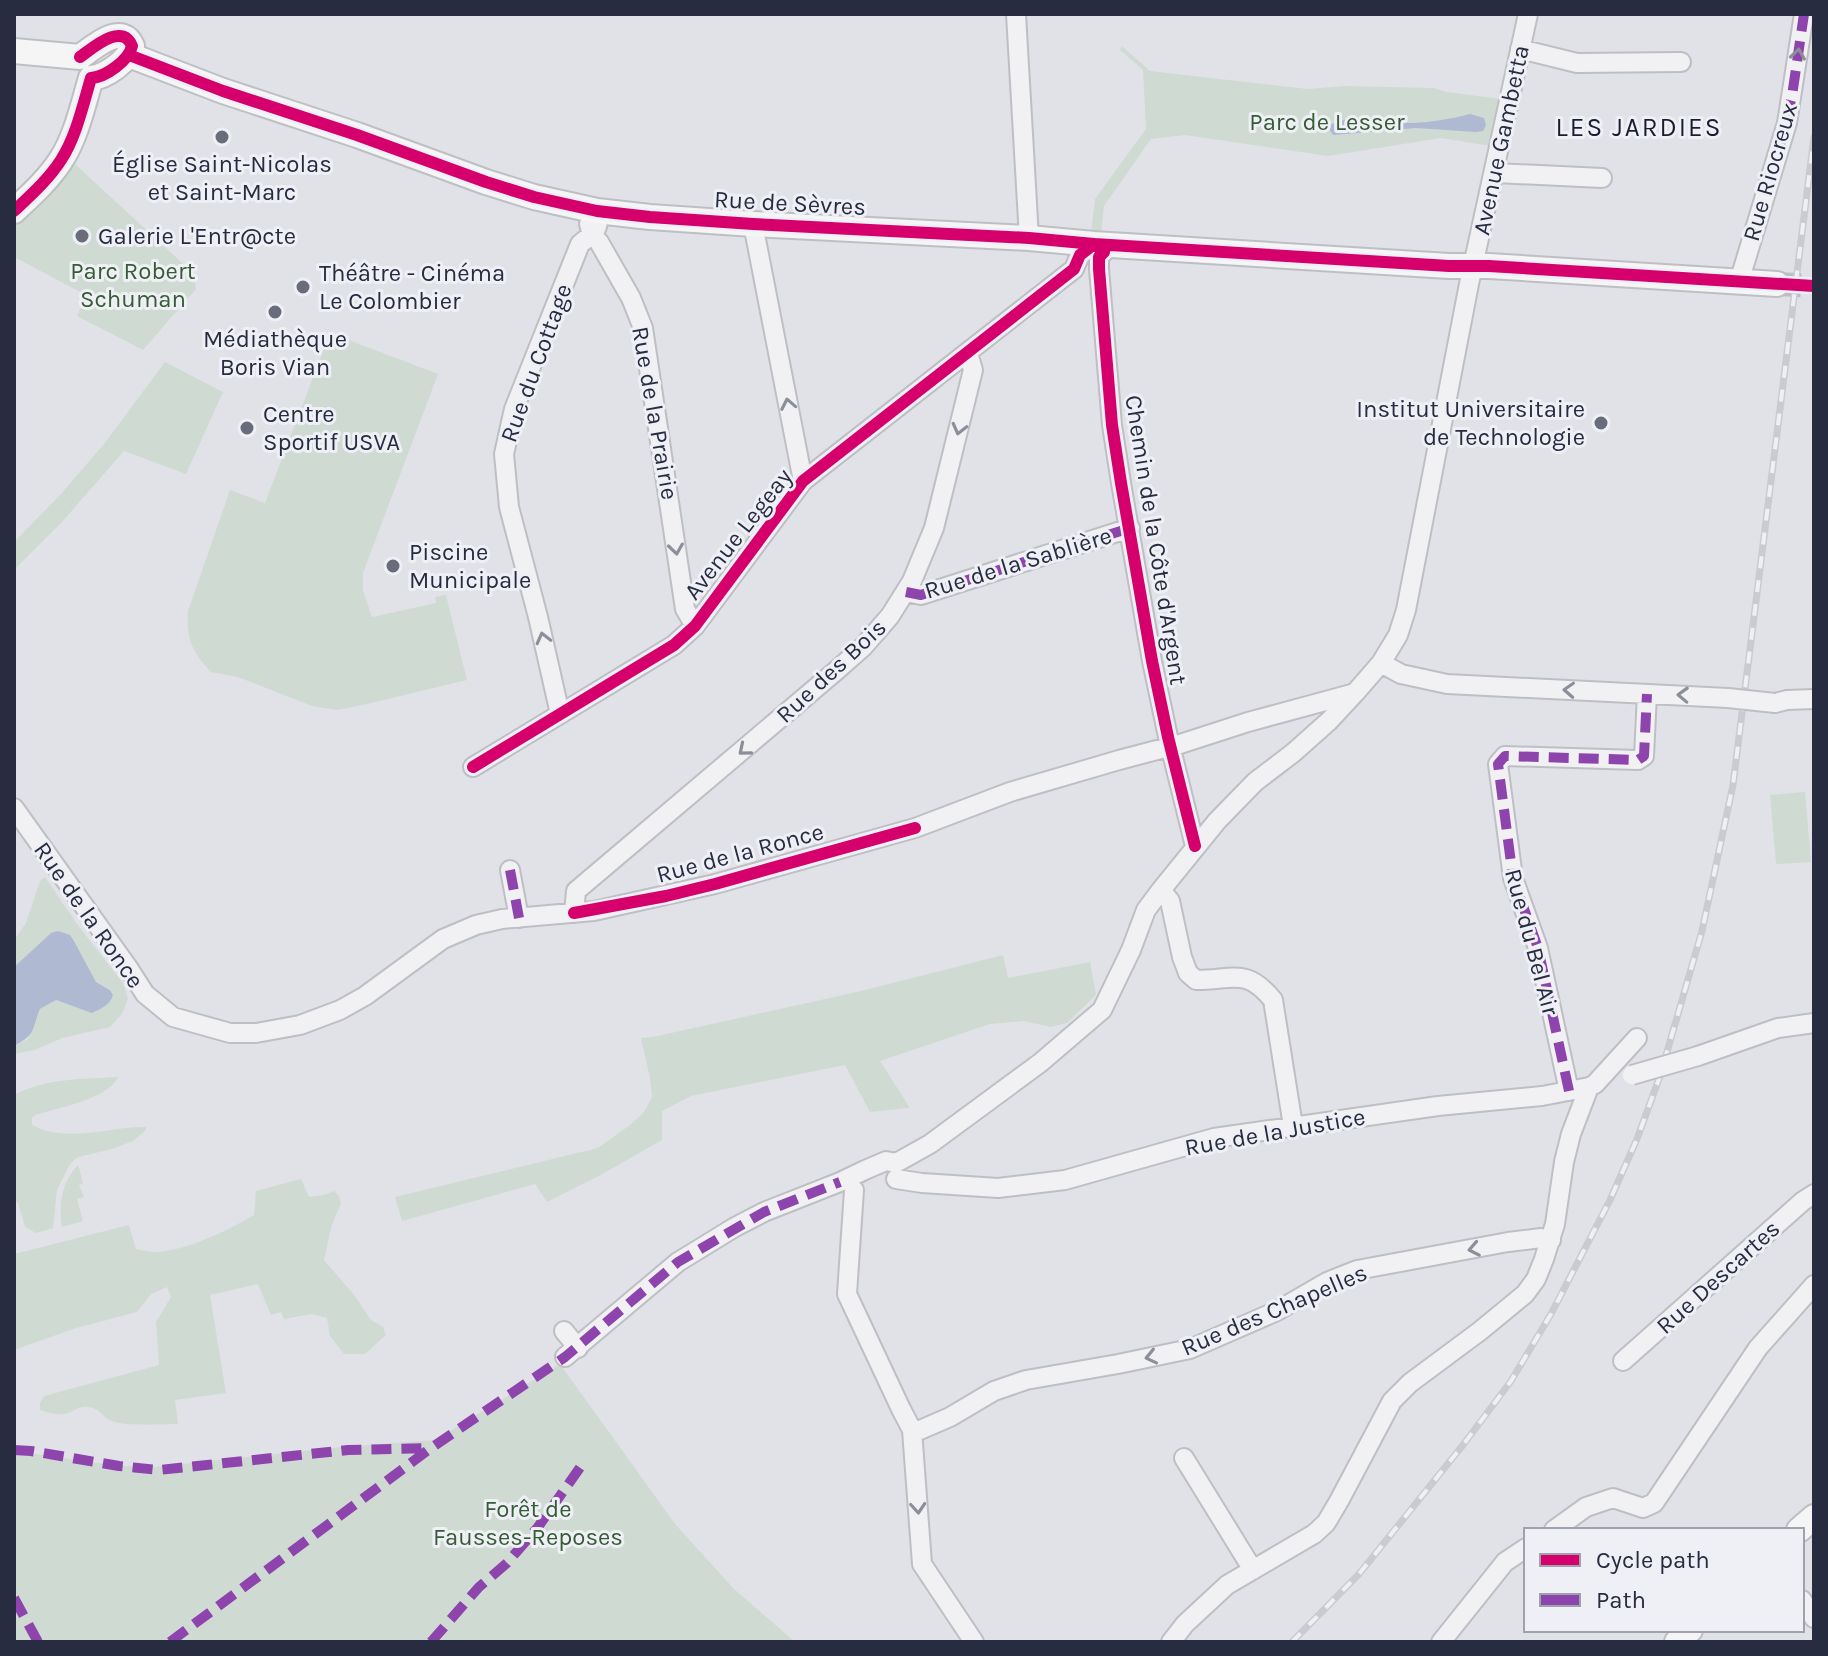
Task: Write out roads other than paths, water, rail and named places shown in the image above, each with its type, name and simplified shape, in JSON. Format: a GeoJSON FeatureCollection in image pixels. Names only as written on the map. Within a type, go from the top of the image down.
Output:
{"type":"FeatureCollection","features":[{"type":"Feature","properties":{"kind":"main road","name":"Rue de Sèvres"},"geometry":{"type":"LineString","coordinates":[[123,35],[223,91],[534,197],[595,223],[650,217],[1777,284]]}},
{"type":"Feature","properties":{"kind":"main road"},"geometry":{"type":"LineString","coordinates":[[14,211],[46,180],[63,156],[75,127],[86,68],[114,36],[123,35]]}},
{"type":"Feature","properties":{"kind":"main road"},"geometry":{"type":"LineString","coordinates":[[14,51],[86,68]]}},
{"type":"Feature","properties":{"kind":"street"},"geometry":{"type":"LineString","coordinates":[[1016,14],[1029,238]]}},
{"type":"Feature","properties":{"kind":"street","name":"Avenue Gambetta"},"geometry":{"type":"LineString","coordinates":[[888,1170],[930,1144],[1040,1063],[1102,1010],[1146,910],[1195,846],[1255,782],[1329,721],[1381,663],[1398,635],[1406,610],[1473,266],[1528,14]]}},
{"type":"Feature","properties":{"kind":"street","name":"Rue Riocreux"},"geometry":{"type":"LineString","coordinates":[[1739,282],[1787,123],[1804,14]]}},
{"type":"Feature","properties":{"kind":"street"},"geometry":{"type":"LineString","coordinates":[[1520,49],[1577,63],[1681,62]]}},
{"type":"Feature","properties":{"kind":"street"},"geometry":{"type":"LineString","coordinates":[[1495,173],[1602,178]]}},
{"type":"Feature","properties":{"kind":"street","name":"Rue de la Prairie"},"geometry":{"type":"LineString","coordinates":[[595,223],[599,242],[631,298],[643,328],[685,609],[695,626]]}},
{"type":"Feature","properties":{"kind":"street","name":"Rue du Cottage"},"geometry":{"type":"LineString","coordinates":[[560,714],[509,507],[504,454],[514,409],[560,292],[580,244],[595,223]]}},
{"type":"Feature","properties":{"kind":"street"},"geometry":{"type":"LineString","coordinates":[[753,224],[803,481]]}},
{"type":"Feature","properties":{"kind":"street","name":"Avenue Legeay"},"geometry":{"type":"LineString","coordinates":[[473,767],[674,645],[695,626],[803,481],[1074,269],[1080,255],[1094,244]]}},
{"type":"Feature","properties":{"kind":"street","name":"Chemin de la Côte d'Argent"},"geometry":{"type":"LineString","coordinates":[[1094,244],[1104,252],[1099,257],[1099,269],[1112,425],[1152,661],[1195,846]]}},
{"type":"Feature","properties":{"kind":"street","name":"Rue des Bois"},"geometry":{"type":"LineString","coordinates":[[574,913],[576,891],[771,728],[863,647],[890,616],[912,581],[934,528],[973,370],[968,353]]}},
{"type":"Feature","properties":{"kind":"street","name":"Rue de la Sablière"},"geometry":{"type":"LineString","coordinates":[[906,592],[921,595],[1130,528]]}},
{"type":"Feature","properties":{"kind":"street"},"geometry":{"type":"LineString","coordinates":[[1381,663],[1401,674],[1447,684],[1775,703],[1814,699]]}},
{"type":"Feature","properties":{"kind":"street","name":"Rue de la Ronce"},"geometry":{"type":"LineString","coordinates":[[14,808],[145,994],[173,1017],[230,1033],[256,1033],[300,1025],[340,1010],[365,996],[443,939],[476,925],[574,913],[666,896],[915,828],[1010,792],[1355,693]]}},
{"type":"Feature","properties":{"kind":"street","name":"Rue du Bel Air"},"geometry":{"type":"LineString","coordinates":[[1569,1091],[1538,948],[1513,878],[1498,764],[1505,756],[1638,760],[1644,756],[1647,694]]}},
{"type":"Feature","properties":{"kind":"street"},"geometry":{"type":"LineString","coordinates":[[510,870],[519,918]]}},
{"type":"Feature","properties":{"kind":"street"},"geometry":{"type":"LineString","coordinates":[[1161,890],[1170,901],[1188,973],[1196,980],[1246,978],[1259,984],[1273,1000],[1293,1126]]}},
{"type":"Feature","properties":{"kind":"street","name":"Rue de la Justice"},"geometry":{"type":"LineString","coordinates":[[888,1170],[922,1183],[998,1188],[1053,1182],[1214,1138],[1569,1091],[1698,1056],[1778,1028],[1814,1023]]}},
{"type":"Feature","properties":{"kind":"street"},"geometry":{"type":"LineString","coordinates":[[1171,1642],[1185,1624],[1227,1585],[1314,1534],[1326,1523],[1392,1401],[1410,1383],[1525,1294],[1536,1279],[1551,1240],[1571,1134],[1592,1085],[1637,1038]]}},
{"type":"Feature","properties":{"kind":"street"},"geometry":{"type":"LineString","coordinates":[[564,1331],[572,1352],[678,1262],[735,1227],[764,1212],[860,1183],[888,1170]]}},
{"type":"Feature","properties":{"kind":"street"},"geometry":{"type":"LineString","coordinates":[[847,1186],[847,1294],[912,1430],[922,1564],[974,1642]]}},
{"type":"Feature","properties":{"kind":"street","name":"Rue Descartes"},"geometry":{"type":"LineString","coordinates":[[1623,1361],[1814,1194]]}},
{"type":"Feature","properties":{"kind":"street","name":"Rue des Chapelles"},"geometry":{"type":"LineString","coordinates":[[912,1430],[920,1430],[950,1417],[994,1391],[1026,1380],[1190,1349],[1277,1311],[1327,1282],[1357,1270],[1508,1242],[1541,1238],[1551,1240]]}},
{"type":"Feature","properties":{"kind":"street"},"geometry":{"type":"LineString","coordinates":[[1557,1528],[1586,1507],[1613,1498],[1643,1508],[1654,1503],[1758,1348],[1814,1285]]}},
{"type":"Feature","properties":{"kind":"street"},"geometry":{"type":"LineString","coordinates":[[1184,1458],[1253,1570]]}},
{"type":"Feature","properties":{"kind":"street"},"geometry":{"type":"LineString","coordinates":[[1441,1642],[1505,1562],[1524,1549]]}},
{"type":"Feature","properties":{"kind":"water"},"geometry":{"type":"Polygon","coordinates":[[[1470,114],[1484,118],[1486,125],[1483,131],[1416,128],[1333,135],[1329,129],[1335,123],[1357,118],[1374,117],[1413,123],[1470,114]]]}},
{"type":"Feature","properties":{"kind":"water"},"geometry":{"type":"Polygon","coordinates":[[[58,931],[70,935],[96,982],[110,990],[112,999],[92,1013],[56,1000],[40,1009],[30,1035],[14,1046],[14,967],[51,933],[58,931]]]}},
{"type":"Feature","properties":{"kind":"tunnel"},"geometry":{"type":"LineString","coordinates":[[1777,284],[1814,286]]}},
{"type":"Feature","properties":{"kind":"railway"},"geometry":{"type":"LineString","coordinates":[[1292,1642],[1359,1574],[1511,1381],[1551,1314],[1610,1200],[1660,1076],[1702,931],[1733,785],[1814,137]]}},
{"type":"Feature","properties":{"kind":"place","name":"Église Saint-Nicolas et Saint-Marc"},"geometry":{"type":"Point","coordinates":[222,137]}},
{"type":"Feature","properties":{"kind":"place","name":"Galerie L'Entr@cte"},"geometry":{"type":"Point","coordinates":[82,236]}},
{"type":"Feature","properties":{"kind":"place","name":"Théâtre - Cinéma Le Colombier"},"geometry":{"type":"Point","coordinates":[303,287]}},
{"type":"Feature","properties":{"kind":"place","name":"Médiathèque Boris Vian"},"geometry":{"type":"Point","coordinates":[275,312]}},
{"type":"Feature","properties":{"kind":"place","name":"Institut Universitaire de Technologie"},"geometry":{"type":"Point","coordinates":[1601,423]}},
{"type":"Feature","properties":{"kind":"place","name":"Centre Sportif USVA"},"geometry":{"type":"Point","coordinates":[247,428]}},
{"type":"Feature","properties":{"kind":"place","name":"Piscine Municipale"},"geometry":{"type":"Point","coordinates":[393,566]}},
{"type":"Feature","properties":{"kind":"district","name":"LES JARDIES"},"geometry":{"type":"Point","coordinates":[1639,127]}},
{"type":"Feature","properties":{"kind":"park label","name":"Parc de Lesser"},"geometry":{"type":"Point","coordinates":[1327,122]}},
{"type":"Feature","properties":{"kind":"park label","name":"Parc Robert Schuman"},"geometry":{"type":"Point","coordinates":[133,285]}},
{"type":"Feature","properties":{"kind":"park label","name":"Forêt de Fausses-Reposes"},"geometry":{"type":"Point","coordinates":[528,1523]}}]}
